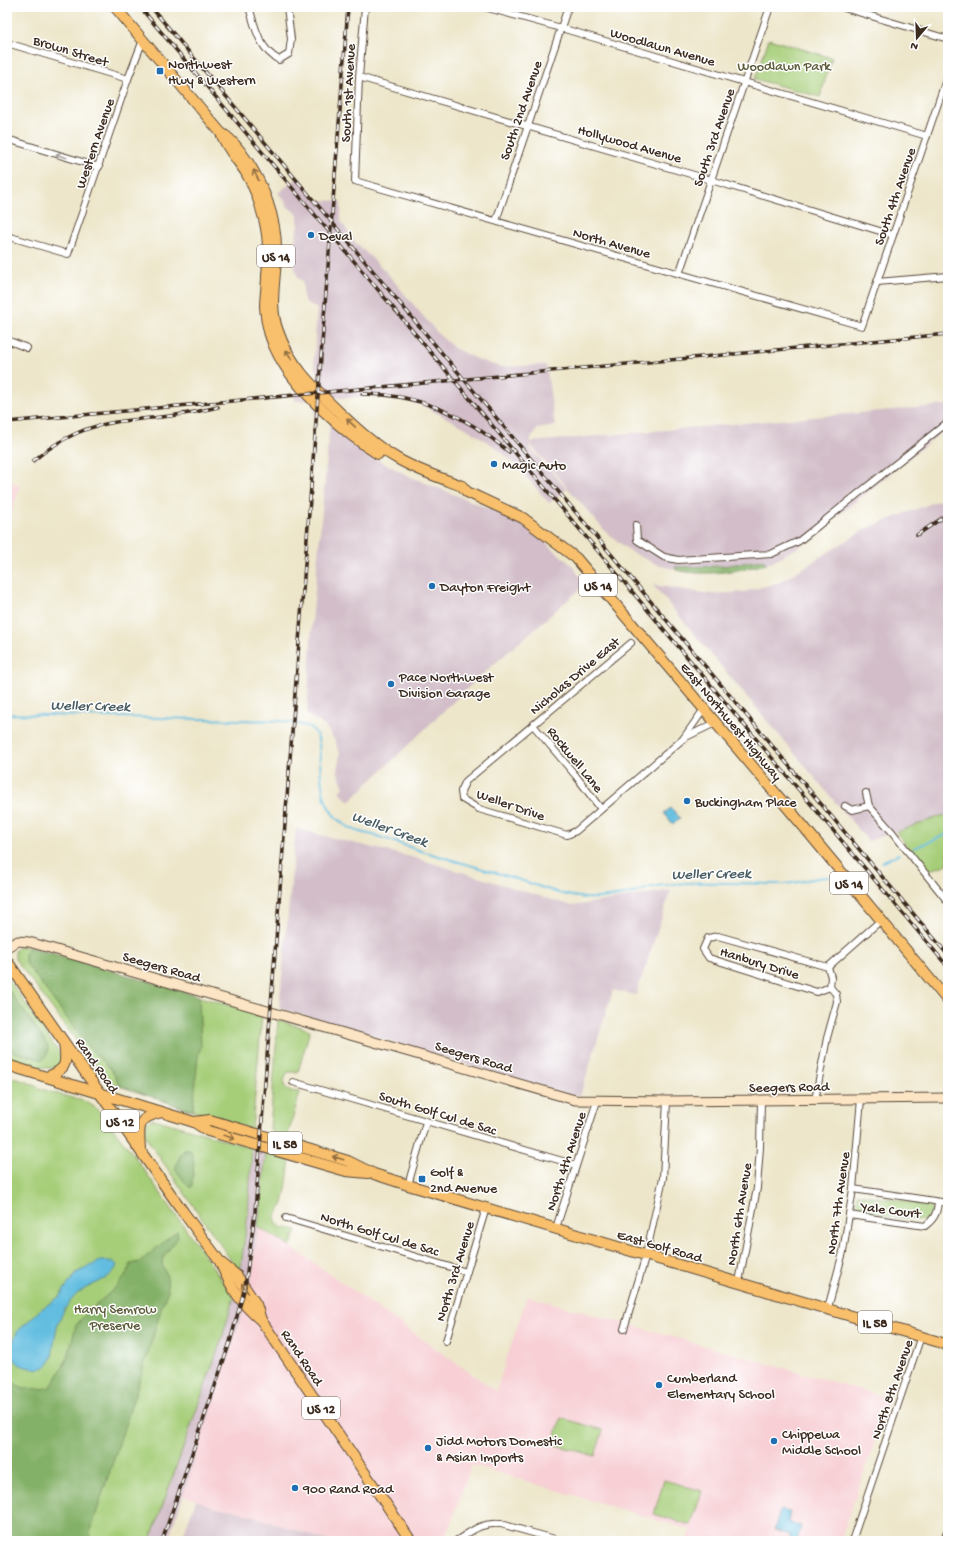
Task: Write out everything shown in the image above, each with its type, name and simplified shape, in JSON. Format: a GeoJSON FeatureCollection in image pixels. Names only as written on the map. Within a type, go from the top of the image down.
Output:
{"type":"FeatureCollection","features":[{"type":"Feature","properties":{"kind":"main road","name":"East Northwest Highway"},"geometry":{"type":"LineString","coordinates":[[115,7],[221,132],[224,142],[248,178],[257,196],[268,237],[268,268],[265,305],[266,320],[278,355],[289,373],[334,420],[372,451],[411,474],[459,493],[467,492],[523,518],[576,558],[804,827],[880,921],[948,1001]]}},
{"type":"Feature","properties":{"kind":"main road","name":"Rand Road"},"geometry":{"type":"LineString","coordinates":[[7,961],[140,1149],[184,1214],[221,1263],[237,1276],[256,1304],[263,1323],[411,1541]]}},
{"type":"Feature","properties":{"kind":"main road"},"geometry":{"type":"LineString","coordinates":[[47,1076],[60,1070],[64,1066],[66,1054],[64,1041]]}},
{"type":"Feature","properties":{"kind":"main road","name":"East Golf Road"},"geometry":{"type":"LineString","coordinates":[[7,1065],[100,1092],[194,1122],[208,1131],[346,1171],[374,1174],[945,1343]]}},
{"type":"Feature","properties":{"kind":"main road"},"geometry":{"type":"LineString","coordinates":[[140,1149],[139,1130],[141,1122],[151,1114],[162,1112]]}},
{"type":"Feature","properties":{"kind":"street"},"geometry":{"type":"LineString","coordinates":[[249,7],[258,38],[269,55],[279,60],[289,54],[291,39],[287,7]]}},
{"type":"Feature","properties":{"kind":"street","name":"South 1st Avenue"},"geometry":{"type":"LineString","coordinates":[[355,181],[359,77],[365,7]]}},
{"type":"Feature","properties":{"kind":"street","name":"Woodlawn Avenue"},"geometry":{"type":"LineString","coordinates":[[484,7],[561,28],[927,136]]}},
{"type":"Feature","properties":{"kind":"street","name":"South 2nd Avenue"},"geometry":{"type":"LineString","coordinates":[[496,221],[568,7]]}},
{"type":"Feature","properties":{"kind":"street","name":"South 3rd Avenue"},"geometry":{"type":"LineString","coordinates":[[679,274],[770,7]]}},
{"type":"Feature","properties":{"kind":"street"},"geometry":{"type":"LineString","coordinates":[[841,7],[948,39]]}},
{"type":"Feature","properties":{"kind":"street","name":"Western Avenue"},"geometry":{"type":"LineString","coordinates":[[7,236],[68,254],[128,79],[143,40]]}},
{"type":"Feature","properties":{"kind":"street","name":"Brown Street"},"geometry":{"type":"LineString","coordinates":[[7,43],[128,79]]}},
{"type":"Feature","properties":{"kind":"street","name":"South 4th Avenue"},"geometry":{"type":"LineString","coordinates":[[862,326],[948,74]]}},
{"type":"Feature","properties":{"kind":"street","name":"Hollywood Avenue"},"geometry":{"type":"LineString","coordinates":[[359,77],[893,235]]}},
{"type":"Feature","properties":{"kind":"street"},"geometry":{"type":"LineString","coordinates":[[7,139],[99,167]]}},
{"type":"Feature","properties":{"kind":"street","name":"North Avenue"},"geometry":{"type":"LineString","coordinates":[[355,181],[862,326]]}},
{"type":"Feature","properties":{"kind":"street"},"geometry":{"type":"LineString","coordinates":[[877,282],[948,276]]}},
{"type":"Feature","properties":{"kind":"street"},"geometry":{"type":"LineString","coordinates":[[7,340],[27,348]]}},
{"type":"Feature","properties":{"kind":"street"},"geometry":{"type":"LineString","coordinates":[[636,525],[637,540],[664,557],[678,560],[771,554],[799,541],[948,422]]}},
{"type":"Feature","properties":{"kind":"street","name":"Nicholas Drive East"},"geometry":{"type":"LineString","coordinates":[[533,725],[631,643]]}},
{"type":"Feature","properties":{"kind":"street"},"geometry":{"type":"LineString","coordinates":[[683,739],[704,709]]}},
{"type":"Feature","properties":{"kind":"street"},"geometry":{"type":"LineString","coordinates":[[601,809],[683,739],[715,723]]}},
{"type":"Feature","properties":{"kind":"street","name":"Weller Drive"},"geometry":{"type":"LineString","coordinates":[[533,725],[466,781],[461,791],[462,799],[479,809],[567,835],[576,831],[601,809]]}},
{"type":"Feature","properties":{"kind":"street","name":"Rockwell Lane"},"geometry":{"type":"LineString","coordinates":[[533,725],[576,776],[601,809]]}},
{"type":"Feature","properties":{"kind":"street"},"geometry":{"type":"LineString","coordinates":[[866,793],[869,806],[893,833],[948,902]]}},
{"type":"Feature","properties":{"kind":"street"},"geometry":{"type":"LineString","coordinates":[[846,806],[852,810],[869,806]]}},
{"type":"Feature","properties":{"kind":"street"},"geometry":{"type":"LineString","coordinates":[[816,1100],[827,1038],[837,1002],[836,994],[830,987],[831,977],[828,967],[880,921]]}},
{"type":"Feature","properties":{"kind":"street","name":"Hanbury Drive"},"geometry":{"type":"LineString","coordinates":[[828,967],[718,936],[708,938],[703,949],[709,958],[817,992],[830,987]]}},
{"type":"Feature","properties":{"kind":"street","name":"Seegers Road"},"geometry":{"type":"LineString","coordinates":[[7,947],[18,941],[29,942],[554,1095],[583,1101],[761,1101],[948,1098]]}},
{"type":"Feature","properties":{"kind":"street","name":"South Golf Cul de Sac"},"geometry":{"type":"LineString","coordinates":[[293,1082],[576,1165]]}},
{"type":"Feature","properties":{"kind":"street","name":"North 7th Avenue"},"geometry":{"type":"LineString","coordinates":[[828,1308],[843,1252],[853,1189],[860,1099]]}},
{"type":"Feature","properties":{"kind":"street","name":"North 4th Avenue"},"geometry":{"type":"LineString","coordinates":[[556,1228],[597,1101]]}},
{"type":"Feature","properties":{"kind":"street"},"geometry":{"type":"LineString","coordinates":[[624,1329],[646,1255],[663,1178],[667,1101]]}},
{"type":"Feature","properties":{"kind":"street","name":"North 6th Avenue"},"geometry":{"type":"LineString","coordinates":[[739,1282],[758,1188],[761,1101]]}},
{"type":"Feature","properties":{"kind":"street"},"geometry":{"type":"LineString","coordinates":[[408,1185],[426,1122]]}},
{"type":"Feature","properties":{"kind":"street","name":"Yale Court"},"geometry":{"type":"LineString","coordinates":[[853,1189],[948,1203]]}},
{"type":"Feature","properties":{"kind":"street","name":"Yale Court"},"geometry":{"type":"LineString","coordinates":[[849,1215],[925,1226],[933,1220],[937,1212],[938,1202]]}},
{"type":"Feature","properties":{"kind":"street","name":"North 3rd Avenue"},"geometry":{"type":"LineString","coordinates":[[446,1341],[486,1208]]}},
{"type":"Feature","properties":{"kind":"street","name":"North Golf Cul de Sac"},"geometry":{"type":"LineString","coordinates":[[286,1218],[466,1272]]}},
{"type":"Feature","properties":{"kind":"street","name":"North 8th Avenue"},"geometry":{"type":"LineString","coordinates":[[852,1541],[921,1336]]}},
{"type":"Feature","properties":{"kind":"street"},"geometry":{"type":"LineString","coordinates":[[456,1541],[479,1526],[492,1523],[501,1524],[562,1541]]}},
{"type":"Feature","properties":{"kind":"street"},"geometry":{"type":"LineString","coordinates":[[945,1541],[948,1533]]}},
{"type":"Feature","properties":{"kind":"shaded area"},"geometry":{"type":"Polygon","coordinates":[[[299,177],[317,200],[341,201],[341,221],[354,241],[387,273],[439,335],[454,348],[476,359],[500,367],[546,365],[555,426],[537,429],[531,438],[530,445],[531,449],[567,489],[549,503],[516,465],[497,448],[464,427],[413,402],[371,397],[327,398],[320,405],[319,417],[315,416],[315,407],[309,400],[294,401],[293,393],[309,392],[317,384],[318,373],[315,369],[314,361],[317,309],[305,302],[303,296],[303,281],[298,278],[292,256],[298,225],[298,215],[286,205],[285,201],[278,193],[299,177]]]}},
{"type":"Feature","properties":{"kind":"shaded area"},"geometry":{"type":"Polygon","coordinates":[[[948,405],[948,427],[799,547],[767,564],[733,572],[688,573],[658,565],[631,552],[606,532],[532,447],[531,442],[948,405]]]}},
{"type":"Feature","properties":{"kind":"shaded area","name":"Dayton Freight"},"geometry":{"type":"Polygon","coordinates":[[[330,422],[372,457],[413,478],[520,521],[573,566],[585,585],[476,680],[349,802],[339,791],[344,787],[337,771],[340,754],[334,739],[325,726],[307,715],[312,623],[330,422]]]}},
{"type":"Feature","properties":{"kind":"shaded area"},"geometry":{"type":"Polygon","coordinates":[[[7,479],[20,487],[7,525],[7,479]]]}},
{"type":"Feature","properties":{"kind":"shaded area"},"geometry":{"type":"Polygon","coordinates":[[[948,497],[948,818],[944,815],[868,841],[653,585],[711,594],[744,592],[780,582],[867,528],[948,497]]]}},
{"type":"Feature","properties":{"kind":"shaded area"},"geometry":{"type":"Polygon","coordinates":[[[296,829],[419,859],[572,906],[671,890],[636,995],[613,990],[580,1096],[568,1095],[279,1008],[296,829]]]}},
{"type":"Feature","properties":{"kind":"shaded area"},"geometry":{"type":"Polygon","coordinates":[[[252,1148],[266,1152],[250,1287],[240,1273],[248,1214],[252,1148]]]}},
{"type":"Feature","properties":{"kind":"shaded area"},"geometry":{"type":"Polygon","coordinates":[[[258,1227],[290,1246],[496,1391],[527,1296],[890,1398],[840,1541],[687,1541],[691,1530],[472,1465],[444,1541],[329,1541],[232,1509],[219,1509],[183,1495],[250,1287],[258,1227]]]}},
{"type":"Feature","properties":{"kind":"shaded area"},"geometry":{"type":"Polygon","coordinates":[[[234,1297],[244,1309],[168,1541],[150,1541],[222,1338],[234,1297]]]}},
{"type":"Feature","properties":{"kind":"shaded area"},"geometry":{"type":"Polygon","coordinates":[[[196,1500],[219,1509],[232,1509],[329,1541],[181,1541],[196,1500]]]}},
{"type":"Feature","properties":{"kind":"green space","name":"Woodlawn Park"},"geometry":{"type":"Polygon","coordinates":[[[769,39],[832,58],[820,97],[755,79],[769,39]]]}},
{"type":"Feature","properties":{"kind":"green space"},"geometry":{"type":"Polygon","coordinates":[[[763,560],[767,564],[744,569],[710,573],[687,572],[676,570],[675,567],[722,566],[763,560]]]}},
{"type":"Feature","properties":{"kind":"green space"},"geometry":{"type":"Polygon","coordinates":[[[944,815],[948,818],[948,864],[927,871],[896,832],[944,815]]]}},
{"type":"Feature","properties":{"kind":"green space"},"geometry":{"type":"Polygon","coordinates":[[[23,946],[262,1015],[252,1129],[185,1109],[116,1085],[108,1080],[15,959],[15,950],[23,946]]]}},
{"type":"Feature","properties":{"kind":"green space"},"geometry":{"type":"Polygon","coordinates":[[[30,947],[199,996],[201,1047],[198,1056],[193,1111],[120,1086],[111,1069],[89,1048],[25,962],[25,953],[30,947]]]}},
{"type":"Feature","properties":{"kind":"green space"},"geometry":{"type":"Polygon","coordinates":[[[7,977],[60,1054],[61,1062],[57,1067],[50,1068],[31,1065],[7,1057],[7,977]]]}},
{"type":"Feature","properties":{"kind":"green space"},"geometry":{"type":"Polygon","coordinates":[[[7,987],[47,1044],[48,1053],[43,1060],[7,1050],[7,987]]]}},
{"type":"Feature","properties":{"kind":"green space"},"geometry":{"type":"Polygon","coordinates":[[[278,1020],[310,1030],[298,1072],[288,1072],[285,1077],[284,1085],[287,1090],[300,1092],[287,1138],[273,1133],[270,1129],[278,1020]]]}},
{"type":"Feature","properties":{"kind":"green space","name":"Harry Semrow Preserve"},"geometry":{"type":"Polygon","coordinates":[[[7,1076],[27,1082],[44,1090],[86,1102],[96,1108],[127,1146],[234,1297],[222,1338],[150,1541],[92,1541],[90,1533],[108,1474],[7,1444],[7,1076]]]}},
{"type":"Feature","properties":{"kind":"green space"},"geometry":{"type":"Polygon","coordinates":[[[152,1119],[252,1148],[248,1214],[240,1273],[147,1139],[144,1133],[143,1125],[152,1119]]]}},
{"type":"Feature","properties":{"kind":"green space"},"geometry":{"type":"Polygon","coordinates":[[[184,1150],[190,1150],[192,1154],[194,1168],[192,1187],[189,1187],[175,1169],[184,1150]]]}},
{"type":"Feature","properties":{"kind":"green space"},"geometry":{"type":"Polygon","coordinates":[[[266,1152],[290,1159],[284,1198],[282,1206],[277,1213],[276,1220],[277,1223],[283,1228],[297,1230],[290,1246],[258,1227],[266,1152]]]}},
{"type":"Feature","properties":{"kind":"green space"},"geometry":{"type":"Polygon","coordinates":[[[857,1194],[930,1205],[932,1210],[928,1218],[923,1221],[855,1212],[857,1194]]]}},
{"type":"Feature","properties":{"kind":"green space"},"geometry":{"type":"Polygon","coordinates":[[[177,1231],[178,1237],[163,1258],[162,1264],[167,1277],[168,1291],[90,1533],[92,1541],[7,1541],[7,1380],[24,1388],[49,1388],[55,1381],[68,1357],[76,1325],[118,1285],[126,1275],[131,1264],[140,1262],[177,1231]]]}},
{"type":"Feature","properties":{"kind":"green space"},"geometry":{"type":"Polygon","coordinates":[[[561,1418],[603,1430],[595,1456],[553,1444],[561,1418]]]}},
{"type":"Feature","properties":{"kind":"green space"},"geometry":{"type":"Polygon","coordinates":[[[664,1480],[702,1491],[691,1525],[654,1514],[664,1480]]]}},
{"type":"Feature","properties":{"kind":"water"},"geometry":{"type":"Polygon","coordinates":[[[671,808],[680,818],[673,824],[664,813],[671,808]]]}},
{"type":"Feature","properties":{"kind":"water"},"geometry":{"type":"Polygon","coordinates":[[[100,1261],[107,1261],[117,1265],[110,1275],[79,1293],[68,1304],[57,1327],[51,1360],[48,1365],[43,1368],[36,1369],[23,1366],[17,1362],[13,1357],[10,1348],[17,1332],[40,1310],[59,1297],[76,1273],[100,1261]]]}},
{"type":"Feature","properties":{"kind":"water"},"geometry":{"type":"Polygon","coordinates":[[[780,1510],[790,1512],[788,1522],[801,1526],[797,1541],[789,1541],[790,1535],[774,1530],[780,1510]]]}},
{"type":"Feature","properties":{"kind":"waterway","name":"Weller Creek"},"geometry":{"type":"LineString","coordinates":[[7,714],[280,721],[304,725],[312,729],[317,735],[322,788],[328,807],[346,826],[417,850],[568,895],[585,898],[602,898],[672,884],[782,884],[829,877]]}},
{"type":"Feature","properties":{"kind":"waterway","name":"Weller Creek"},"geometry":{"type":"LineString","coordinates":[[914,848],[948,834]]}},
{"type":"Feature","properties":{"kind":"waterway","name":"Weller Creek"},"geometry":{"type":"LineString","coordinates":[[882,862],[899,854]]}},
{"type":"Feature","properties":{"kind":"railway"},"geometry":{"type":"LineString","coordinates":[[140,7],[948,967]]}},
{"type":"Feature","properties":{"kind":"railway"},"geometry":{"type":"LineString","coordinates":[[151,7],[948,955]]}},
{"type":"Feature","properties":{"kind":"railway"},"geometry":{"type":"LineString","coordinates":[[162,1541],[230,1342],[245,1287],[255,1212],[348,7]]}},
{"type":"Feature","properties":{"kind":"railway"},"geometry":{"type":"LineString","coordinates":[[7,422],[948,334]]}},
{"type":"Feature","properties":{"kind":"railway"},"geometry":{"type":"LineString","coordinates":[[362,394],[403,398],[422,402],[441,409],[476,428],[509,452]]}},
{"type":"Feature","properties":{"kind":"railway"},"geometry":{"type":"LineString","coordinates":[[33,461],[59,442],[99,425],[170,416],[218,407]]}},
{"type":"Feature","properties":{"kind":"railway"},"geometry":{"type":"LineString","coordinates":[[917,535],[948,514]]}},
{"type":"Feature","properties":{"kind":"place","name":"Northwest Hwy & Western"},"geometry":{"type":"Point","coordinates":[160,71]}},
{"type":"Feature","properties":{"kind":"place","name":"Deval"},"geometry":{"type":"Point","coordinates":[311,235]}},
{"type":"Feature","properties":{"kind":"place","name":"Magic Auto"},"geometry":{"type":"Point","coordinates":[494,464]}},
{"type":"Feature","properties":{"kind":"place","name":"Dayton Freight"},"geometry":{"type":"Point","coordinates":[432,586]}},
{"type":"Feature","properties":{"kind":"place","name":"Pace Northwest Division Garage"},"geometry":{"type":"Point","coordinates":[391,684]}},
{"type":"Feature","properties":{"kind":"place","name":"Buckingham Place"},"geometry":{"type":"Point","coordinates":[687,801]}},
{"type":"Feature","properties":{"kind":"place","name":"Golf & 2nd Avenue"},"geometry":{"type":"Point","coordinates":[422,1179]}},
{"type":"Feature","properties":{"kind":"place","name":"Cumberland Elementary School"},"geometry":{"type":"Point","coordinates":[659,1385]}},
{"type":"Feature","properties":{"kind":"place","name":"Chippewa Middle School"},"geometry":{"type":"Point","coordinates":[774,1441]}},
{"type":"Feature","properties":{"kind":"place","name":"Jidd Motors Domestic & Asian Imports"},"geometry":{"type":"Point","coordinates":[428,1448]}},
{"type":"Feature","properties":{"kind":"place","name":"900 Rand Road"},"geometry":{"type":"Point","coordinates":[295,1488]}}]}
